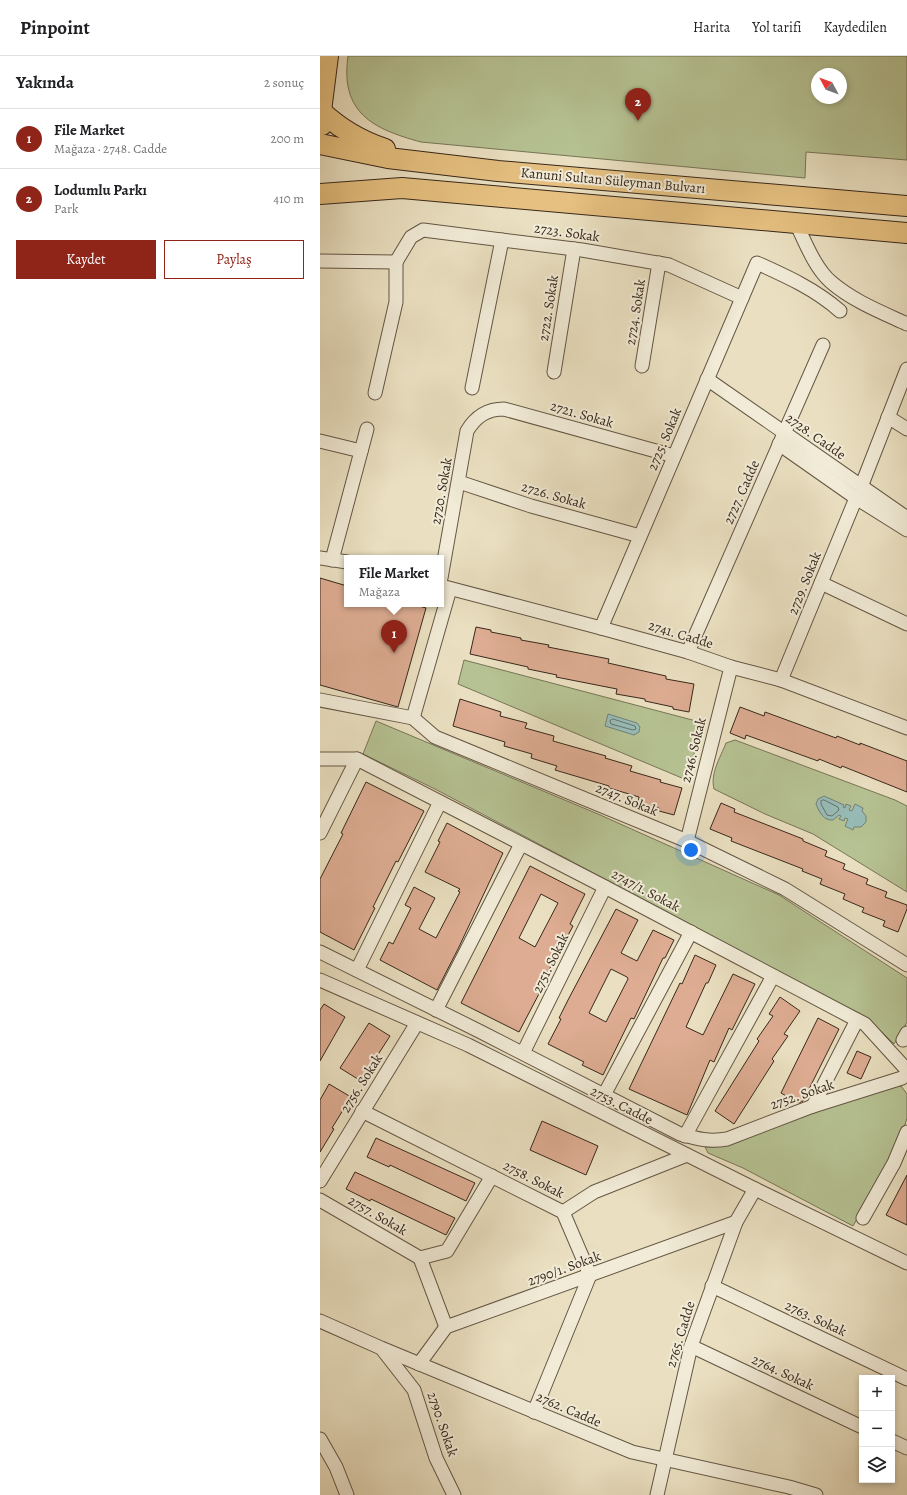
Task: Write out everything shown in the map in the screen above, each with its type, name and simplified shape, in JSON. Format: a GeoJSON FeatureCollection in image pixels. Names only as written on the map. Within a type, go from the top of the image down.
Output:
{"type":"FeatureCollection","features":[{"type":"Feature","properties":{"kind":"main road"},"geometry":{"type":"LineString","coordinates":[[320,143],[322,124],[321,111],[328,56]]}},
{"type":"Feature","properties":{"kind":"main road"},"geometry":{"type":"LineString","coordinates":[[321,111],[339,126],[366,142],[412,161]]}},
{"type":"Feature","properties":{"kind":"main road","name":"Kanuni Sultan Süleyman Bulvarı"},"geometry":{"type":"LineString","coordinates":[[320,143],[375,156],[412,161],[506,171],[907,206]]}},
{"type":"Feature","properties":{"kind":"main road","name":"Kanuni Sultan Süleyman Bulvarı"},"geometry":{"type":"LineString","coordinates":[[320,194],[402,188],[907,233]]}},
{"type":"Feature","properties":{"kind":"street"},"geometry":{"type":"LineString","coordinates":[[796,223],[812,256],[831,281],[862,303],[907,324]]}},
{"type":"Feature","properties":{"kind":"street","name":"2723. Sokak"},"geometry":{"type":"LineString","coordinates":[[396,262],[411,237],[422,230],[574,249],[669,265],[742,298]]}},
{"type":"Feature","properties":{"kind":"street"},"geometry":{"type":"LineString","coordinates":[[472,388],[502,240]]}},
{"type":"Feature","properties":{"kind":"street","name":"2722. Sokak"},"geometry":{"type":"LineString","coordinates":[[554,372],[574,249]]}},
{"type":"Feature","properties":{"kind":"street"},"geometry":{"type":"LineString","coordinates":[[320,261],[396,262],[396,302],[375,393]]}},
{"type":"Feature","properties":{"kind":"street","name":"2724. Sokak"},"geometry":{"type":"LineString","coordinates":[[642,366],[659,263]]}},
{"type":"Feature","properties":{"kind":"street","name":"2725. Sokak"},"geometry":{"type":"LineString","coordinates":[[601,628],[756,263],[807,287],[825,298],[840,310]]}},
{"type":"Feature","properties":{"kind":"street","name":"2727. Cadde"},"geometry":{"type":"LineString","coordinates":[[688,652],[823,345]]}},
{"type":"Feature","properties":{"kind":"street","name":"2729. Sokak"},"geometry":{"type":"LineString","coordinates":[[781,680],[859,492],[907,369]]}},
{"type":"Feature","properties":{"kind":"street","name":"2728. Cadde"},"geometry":{"type":"LineString","coordinates":[[707,379],[782,438],[859,492],[907,530]]}},
{"type":"Feature","properties":{"kind":"street","name":"2721. Sokak"},"geometry":{"type":"LineString","coordinates":[[481,414],[492,410],[504,409],[674,456]]}},
{"type":"Feature","properties":{"kind":"street","name":"2720. Sokak"},"geometry":{"type":"LineString","coordinates":[[444,562],[468,431],[481,414]]}},
{"type":"Feature","properties":{"kind":"street"},"geometry":{"type":"LineString","coordinates":[[888,417],[907,429]]}},
{"type":"Feature","properties":{"kind":"street"},"geometry":{"type":"LineString","coordinates":[[344,562],[326,559],[367,429]]}},
{"type":"Feature","properties":{"kind":"street"},"geometry":{"type":"LineString","coordinates":[[320,441],[361,451]]}},
{"type":"Feature","properties":{"kind":"street","name":"2726. Sokak"},"geometry":{"type":"LineString","coordinates":[[459,482],[531,506],[640,536]]}},
{"type":"Feature","properties":{"kind":"street","name":"2728. Cadde"},"geometry":{"type":"LineString","coordinates":[[859,492],[907,518]]}},
{"type":"Feature","properties":{"kind":"street"},"geometry":{"type":"LineString","coordinates":[[822,583],[907,624]]}},
{"type":"Feature","properties":{"kind":"street","name":"2741. Cadde"},"geometry":{"type":"LineString","coordinates":[[446,587],[688,652],[731,667],[781,680],[907,728]]}},
{"type":"Feature","properties":{"kind":"street"},"geometry":{"type":"LineString","coordinates":[[320,700],[413,718],[441,607]]}},
{"type":"Feature","properties":{"kind":"street","name":"2746. Sokak"},"geometry":{"type":"LineString","coordinates":[[687,841],[731,667]]}},
{"type":"Feature","properties":{"kind":"street","name":"2747. Sokak"},"geometry":{"type":"LineString","coordinates":[[413,718],[434,737],[687,841],[785,888],[907,965]]}},
{"type":"Feature","properties":{"kind":"street"},"geometry":{"type":"LineString","coordinates":[[320,759],[357,759],[320,833]]}},
{"type":"Feature","properties":{"kind":"street","name":"2747/1. Sokak"},"geometry":{"type":"LineString","coordinates":[[357,759],[605,887],[865,1024],[905,1074]]}},
{"type":"Feature","properties":{"kind":"street"},"geometry":{"type":"LineString","coordinates":[[357,970],[440,802]]}},
{"type":"Feature","properties":{"kind":"street"},"geometry":{"type":"LineString","coordinates":[[436,1010],[522,844]]}},
{"type":"Feature","properties":{"kind":"street","name":"2751. Sokak"},"geometry":{"type":"LineString","coordinates":[[523,1053],[605,887]]}},
{"type":"Feature","properties":{"kind":"street"},"geometry":{"type":"LineString","coordinates":[[604,1095],[691,932]]}},
{"type":"Feature","properties":{"kind":"street"},"geometry":{"type":"LineString","coordinates":[[320,952],[685,1136],[773,976]]}},
{"type":"Feature","properties":{"kind":"street","name":"2753. Cadde"},"geometry":{"type":"LineString","coordinates":[[320,980],[468,1045],[754,1189],[907,1263]]}},
{"type":"Feature","properties":{"kind":"street"},"geometry":{"type":"LineString","coordinates":[[814,1106],[856,1020]]}},
{"type":"Feature","properties":{"kind":"street","name":"2756. Sokak"},"geometry":{"type":"LineString","coordinates":[[320,1181],[417,1023]]}},
{"type":"Feature","properties":{"kind":"street","name":"2752. Sokak"},"geometry":{"type":"LineString","coordinates":[[685,1136],[713,1141],[727,1139],[905,1074]]}},
{"type":"Feature","properties":{"kind":"street","name":"2758. Sokak"},"geometry":{"type":"LineString","coordinates":[[362,1111],[563,1212],[590,1276]]}},
{"type":"Feature","properties":{"kind":"street"},"geometry":{"type":"LineString","coordinates":[[863,1218],[894,1163],[907,1132]]}},
{"type":"Feature","properties":{"kind":"street"},"geometry":{"type":"LineString","coordinates":[[563,1212],[594,1192],[687,1155]]}},
{"type":"Feature","properties":{"kind":"street"},"geometry":{"type":"LineString","coordinates":[[419,1364],[446,1327],[420,1258],[447,1251],[492,1176]]}},
{"type":"Feature","properties":{"kind":"street","name":"2765. Cadde"},"geometry":{"type":"LineString","coordinates":[[657,1495],[691,1346],[736,1222],[754,1189]]}},
{"type":"Feature","properties":{"kind":"street","name":"2757. Sokak"},"geometry":{"type":"LineString","coordinates":[[320,1200],[420,1258]]}},
{"type":"Feature","properties":{"kind":"street","name":"2790/1. Sokak"},"geometry":{"type":"LineString","coordinates":[[446,1327],[736,1222]]}},
{"type":"Feature","properties":{"kind":"street"},"geometry":{"type":"LineString","coordinates":[[534,1412],[590,1276]]}},
{"type":"Feature","properties":{"kind":"street","name":"2763. Sokak"},"geometry":{"type":"LineString","coordinates":[[712,1286],[907,1379]]}},
{"type":"Feature","properties":{"kind":"street","name":"2762. Cadde"},"geometry":{"type":"LineString","coordinates":[[320,1321],[419,1364],[632,1452],[789,1487],[816,1495]]}},
{"type":"Feature","properties":{"kind":"street","name":"2764. Sokak"},"geometry":{"type":"LineString","coordinates":[[691,1346],[859,1426]]}},
{"type":"Feature","properties":{"kind":"street","name":"2790. Sokak"},"geometry":{"type":"LineString","coordinates":[[381,1348],[414,1390],[436,1458],[454,1495]]}},
{"type":"Feature","properties":{"kind":"street"},"geometry":{"type":"LineString","coordinates":[[320,1439],[336,1467],[347,1495]]}},
{"type":"Feature","properties":{"kind":"street"},"geometry":{"type":"LineString","coordinates":[[895,1442],[907,1448]]}},
{"type":"Feature","properties":{"kind":"green space"},"geometry":{"type":"Polygon","coordinates":[[[348,56],[907,56],[907,160],[806,152],[805,178],[421,142],[388,131],[375,124],[364,116],[355,105],[349,92],[347,76],[348,56]]]}},
{"type":"Feature","properties":{"kind":"green space"},"geometry":{"type":"Polygon","coordinates":[[[464,660],[700,722],[689,781],[458,684],[464,660]]]}},
{"type":"Feature","properties":{"kind":"green space"},"geometry":{"type":"Polygon","coordinates":[[[376,721],[598,814],[779,895],[907,978],[907,1022],[894,1044],[869,1019],[435,789],[363,754],[376,721]]]}},
{"type":"Feature","properties":{"kind":"green space"},"geometry":{"type":"Polygon","coordinates":[[[735,740],[895,800],[907,806],[907,892],[813,834],[765,814],[714,789],[714,772],[726,743],[735,740]]]}},
{"type":"Feature","properties":{"kind":"green space"},"geometry":{"type":"Polygon","coordinates":[[[894,1085],[901,1086],[907,1094],[907,1118],[899,1144],[853,1226],[743,1168],[708,1153],[705,1147],[715,1147],[894,1085]]]}},
{"type":"Feature","properties":{"kind":"water"},"geometry":{"type":"Polygon","coordinates":[[[608,714],[637,723],[640,727],[639,732],[634,735],[605,726],[608,714]]]}},
{"type":"Feature","properties":{"kind":"water"},"geometry":{"type":"Polygon","coordinates":[[[824,796],[844,805],[843,807],[845,808],[846,804],[851,806],[849,810],[852,811],[855,804],[863,808],[862,811],[866,816],[866,822],[861,827],[854,827],[853,830],[845,826],[848,819],[845,818],[844,821],[839,819],[841,816],[839,815],[833,820],[827,819],[820,813],[816,804],[818,799],[824,796]]]}},
{"type":"Feature","properties":{"kind":"building"},"geometry":{"type":"Polygon","coordinates":[[[320,578],[344,585],[344,607],[426,608],[398,707],[320,685],[320,578]]]}},
{"type":"Feature","properties":{"kind":"building"},"geometry":{"type":"Polygon","coordinates":[[[476,627],[491,630],[491,632],[521,638],[521,640],[549,645],[548,647],[609,659],[608,663],[666,676],[666,679],[694,684],[689,712],[645,701],[645,699],[616,694],[617,689],[556,677],[557,675],[528,669],[528,667],[470,654],[476,627]]]}},
{"type":"Feature","properties":{"kind":"building"},"geometry":{"type":"Polygon","coordinates":[[[460,699],[501,712],[500,716],[527,723],[525,728],[554,736],[553,741],[606,756],[605,758],[632,766],[630,771],[682,788],[674,815],[659,811],[659,808],[638,802],[639,797],[609,788],[609,786],[555,770],[557,766],[531,758],[532,754],[504,746],[505,742],[453,726],[460,699]]]}},
{"type":"Feature","properties":{"kind":"building"},"geometry":{"type":"Polygon","coordinates":[[[740,707],[764,716],[765,712],[836,738],[837,736],[860,745],[860,743],[907,761],[907,792],[842,766],[841,768],[819,759],[818,761],[746,735],[745,739],[730,733],[740,707]]]}},
{"type":"Feature","properties":{"kind":"building"},"geometry":{"type":"Polygon","coordinates":[[[366,782],[424,811],[398,862],[396,861],[354,950],[320,932],[320,879],[343,834],[341,833],[366,782]]]}},
{"type":"Feature","properties":{"kind":"building"},"geometry":{"type":"Polygon","coordinates":[[[721,803],[735,809],[734,812],[803,839],[803,841],[827,851],[825,856],[845,864],[843,869],[868,879],[866,884],[887,892],[885,897],[907,905],[907,909],[898,932],[883,926],[885,921],[862,912],[864,908],[843,899],[845,894],[820,884],[822,879],[802,871],[803,869],[731,841],[732,838],[710,829],[721,803]]]}},
{"type":"Feature","properties":{"kind":"building"},"geometry":{"type":"Polygon","coordinates":[[[447,823],[503,853],[437,990],[380,960],[389,942],[393,944],[411,908],[405,905],[414,887],[435,898],[419,929],[436,938],[460,892],[458,891],[460,889],[425,872],[440,842],[438,841],[447,823]]]}},
{"type":"Feature","properties":{"kind":"building"},"geometry":{"type":"Polygon","coordinates":[[[530,866],[585,894],[570,924],[573,926],[539,989],[541,990],[519,1032],[461,1003],[530,866]],[[541,894],[519,938],[535,947],[558,903],[541,894]]]}},
{"type":"Feature","properties":{"kind":"building"},"geometry":{"type":"Polygon","coordinates":[[[616,909],[638,920],[621,953],[637,961],[653,930],[674,940],[665,958],[663,958],[634,1019],[631,1018],[603,1075],[582,1065],[584,1062],[548,1044],[561,1019],[559,1018],[616,909]],[[611,969],[589,1013],[606,1022],[628,979],[627,977],[611,969]]]}},
{"type":"Feature","properties":{"kind":"building"},"geometry":{"type":"Polygon","coordinates":[[[695,955],[716,965],[686,1027],[703,1035],[733,974],[755,984],[732,1030],[729,1028],[714,1062],[710,1060],[687,1115],[629,1089],[695,955]]]}},
{"type":"Feature","properties":{"kind":"building"},"geometry":{"type":"Polygon","coordinates":[[[780,997],[800,1011],[784,1034],[788,1036],[772,1059],[774,1061],[734,1124],[715,1111],[759,1041],[757,1039],[773,1016],[769,1014],[780,997]]]}},
{"type":"Feature","properties":{"kind":"building"},"geometry":{"type":"Polygon","coordinates":[[[324,1004],[345,1017],[320,1061],[320,1010],[324,1004]]]}},
{"type":"Feature","properties":{"kind":"building"},"geometry":{"type":"Polygon","coordinates":[[[818,1018],[839,1029],[803,1101],[799,1103],[781,1093],[818,1018]]]}},
{"type":"Feature","properties":{"kind":"building"},"geometry":{"type":"Polygon","coordinates":[[[369,1023],[390,1036],[361,1081],[340,1068],[369,1023]]]}},
{"type":"Feature","properties":{"kind":"building"},"geometry":{"type":"Polygon","coordinates":[[[857,1051],[871,1057],[861,1079],[847,1073],[857,1051]]]}},
{"type":"Feature","properties":{"kind":"building"},"geometry":{"type":"Polygon","coordinates":[[[329,1084],[351,1097],[332,1128],[334,1129],[320,1152],[320,1100],[329,1084]]]}},
{"type":"Feature","properties":{"kind":"building"},"geometry":{"type":"Polygon","coordinates":[[[542,1121],[598,1146],[586,1175],[530,1150],[542,1121]]]}},
{"type":"Feature","properties":{"kind":"building"},"geometry":{"type":"Polygon","coordinates":[[[376,1138],[475,1183],[466,1201],[390,1165],[389,1167],[367,1157],[376,1138]]]}},
{"type":"Feature","properties":{"kind":"building"},"geometry":{"type":"Polygon","coordinates":[[[355,1172],[455,1218],[446,1235],[371,1199],[370,1201],[346,1189],[355,1172]]]}},
{"type":"Feature","properties":{"kind":"building"},"geometry":{"type":"Polygon","coordinates":[[[907,1175],[907,1225],[886,1215],[907,1175]]]}},
{"type":"Feature","properties":{"kind":"place","name":"Lodumlu Parkı"},"geometry":{"type":"Point","coordinates":[638,121]}},
{"type":"Feature","properties":{"kind":"place","name":"File Market"},"geometry":{"type":"Point","coordinates":[394,653]}}]}
